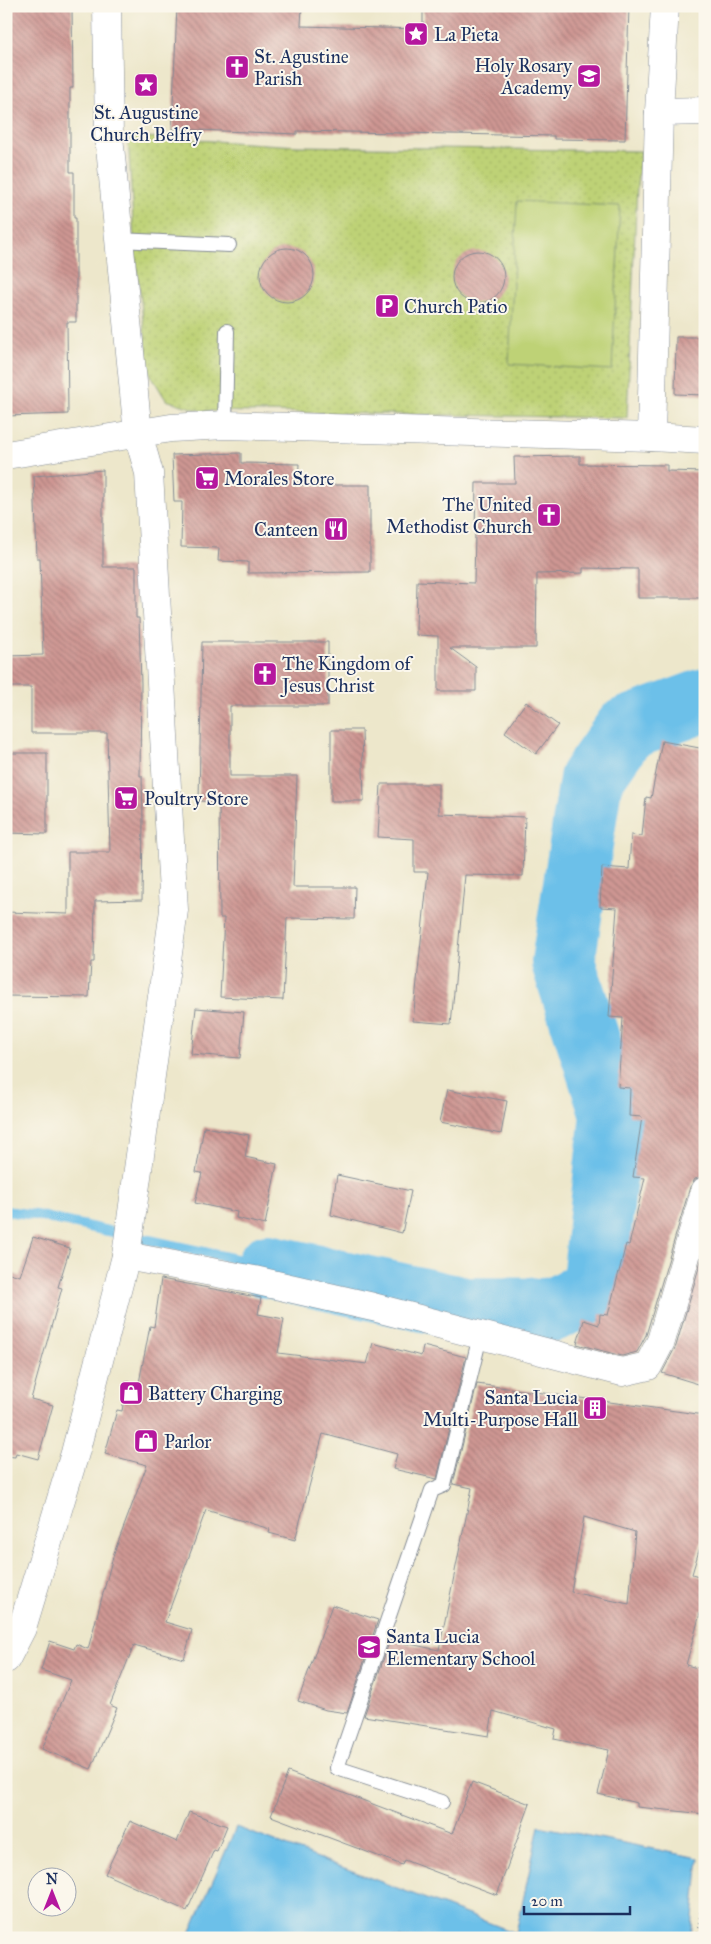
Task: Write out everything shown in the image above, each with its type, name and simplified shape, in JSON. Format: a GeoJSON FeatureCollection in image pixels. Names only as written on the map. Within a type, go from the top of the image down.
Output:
{"type":"FeatureCollection","features":[{"type":"Feature","properties":{"kind":"street"},"geometry":{"type":"LineString","coordinates":[[6,1659],[22,1628],[72,1462],[127,1252],[174,910],[149,473],[138,434],[109,136],[107,6]]}},
{"type":"Feature","properties":{"kind":"street"},"geometry":{"type":"LineString","coordinates":[[651,437],[659,112],[665,6]]}},
{"type":"Feature","properties":{"kind":"street"},"geometry":{"type":"LineString","coordinates":[[659,112],[705,111]]}},
{"type":"Feature","properties":{"kind":"street"},"geometry":{"type":"LineString","coordinates":[[11,454],[171,428],[225,425],[705,440]]}},
{"type":"Feature","properties":{"kind":"street"},"geometry":{"type":"LineString","coordinates":[[127,1252],[373,1307],[622,1372],[648,1366],[661,1341],[705,1191]]}},
{"type":"Feature","properties":{"kind":"lane"},"geometry":{"type":"LineString","coordinates":[[118,240],[229,245]]}},
{"type":"Feature","properties":{"kind":"lane"},"geometry":{"type":"LineString","coordinates":[[225,425],[227,331]]}},
{"type":"Feature","properties":{"kind":"lane"},"geometry":{"type":"LineString","coordinates":[[442,1802],[337,1768],[432,1490],[444,1485],[480,1336]]}},
{"type":"Feature","properties":{"kind":"path"},"geometry":{"type":"LineString","coordinates":[[698,1938],[705,1887]]}},
{"type":"Feature","properties":{"kind":"green space","name":"Church Patio"},"geometry":{"type":"Polygon","coordinates":[[[128,136],[298,146],[641,151],[637,185],[627,418],[201,411],[166,400],[149,372],[134,241],[128,136]]]}},
{"type":"Feature","properties":{"kind":"green space"},"geometry":{"type":"Polygon","coordinates":[[[517,201],[620,206],[612,370],[509,364],[517,201]]]}},
{"type":"Feature","properties":{"kind":"water"},"geometry":{"type":"Polygon","coordinates":[[[539,1826],[699,1858],[691,1938],[188,1938],[236,1827],[516,1933],[539,1826]]]}},
{"type":"Feature","properties":{"kind":"building"},"geometry":{"type":"Polygon","coordinates":[[[6,6],[72,6],[73,88],[70,88],[70,172],[74,172],[74,218],[76,218],[76,322],[67,322],[68,414],[6,416],[6,6]]]}},
{"type":"Feature","properties":{"kind":"building"},"geometry":{"type":"Polygon","coordinates":[[[177,6],[302,6],[301,26],[423,29],[423,6],[629,6],[625,140],[554,139],[554,136],[297,131],[297,134],[172,129],[177,6]]]}},
{"type":"Feature","properties":{"kind":"building"},"geometry":{"type":"Polygon","coordinates":[[[287,248],[297,250],[306,256],[312,265],[314,275],[312,285],[306,294],[297,300],[287,302],[277,300],[268,294],[262,285],[260,275],[262,265],[268,256],[277,250],[287,248]]]}},
{"type":"Feature","properties":{"kind":"building"},"geometry":{"type":"Polygon","coordinates":[[[478,251],[492,255],[500,263],[504,277],[500,291],[492,299],[478,303],[464,299],[456,291],[452,277],[456,263],[464,255],[478,251]]]}},
{"type":"Feature","properties":{"kind":"building"},"geometry":{"type":"Polygon","coordinates":[[[676,337],[705,337],[705,395],[675,394],[676,337]]]}},
{"type":"Feature","properties":{"kind":"building"},"geometry":{"type":"Polygon","coordinates":[[[241,453],[241,463],[299,464],[298,485],[370,485],[370,572],[248,573],[248,562],[218,561],[219,548],[181,547],[182,502],[174,502],[172,455],[241,453]]]}},
{"type":"Feature","properties":{"kind":"building"},"geometry":{"type":"Polygon","coordinates":[[[580,456],[580,464],[667,465],[667,471],[705,472],[705,598],[638,598],[638,569],[583,568],[583,573],[537,574],[536,648],[450,648],[476,667],[476,691],[438,691],[438,636],[416,635],[417,581],[474,583],[476,483],[515,483],[514,457],[580,456]]]}},
{"type":"Feature","properties":{"kind":"building"},"geometry":{"type":"Polygon","coordinates":[[[103,470],[103,567],[136,567],[136,618],[139,618],[141,684],[142,900],[95,901],[94,962],[91,962],[89,997],[6,996],[6,912],[68,914],[68,852],[110,852],[107,733],[31,733],[31,687],[6,687],[6,656],[43,655],[40,558],[37,558],[34,476],[103,470]]]}},
{"type":"Feature","properties":{"kind":"building"},"geometry":{"type":"Polygon","coordinates":[[[202,642],[328,642],[328,706],[230,706],[230,776],[297,776],[293,887],[355,887],[354,919],[287,918],[283,1000],[220,997],[224,918],[220,918],[219,802],[199,801],[202,642]]]}},
{"type":"Feature","properties":{"kind":"building"},"geometry":{"type":"Polygon","coordinates":[[[526,702],[558,725],[536,754],[505,732],[526,702]]]}},
{"type":"Feature","properties":{"kind":"building"},"geometry":{"type":"Polygon","coordinates":[[[331,730],[362,730],[364,801],[331,801],[331,730]]]}},
{"type":"Feature","properties":{"kind":"building"},"geometry":{"type":"Polygon","coordinates":[[[662,741],[705,749],[705,1176],[695,1179],[690,1187],[646,1335],[637,1352],[622,1356],[577,1344],[584,1320],[599,1325],[600,1314],[608,1315],[626,1244],[629,1245],[645,1178],[633,1177],[642,1117],[629,1116],[630,1088],[618,1087],[623,1018],[609,1017],[617,908],[600,907],[602,867],[629,869],[631,835],[642,836],[646,797],[651,798],[662,741]]]}},
{"type":"Feature","properties":{"kind":"building"},"geometry":{"type":"Polygon","coordinates":[[[6,753],[47,753],[47,834],[6,833],[6,753]]]}},
{"type":"Feature","properties":{"kind":"building"},"geometry":{"type":"Polygon","coordinates":[[[381,784],[439,784],[439,814],[525,817],[523,876],[465,875],[451,1024],[413,1021],[428,872],[414,872],[414,839],[378,837],[381,784]]]}},
{"type":"Feature","properties":{"kind":"building"},"geometry":{"type":"Polygon","coordinates":[[[196,1008],[244,1012],[240,1058],[191,1054],[196,1008]]]}},
{"type":"Feature","properties":{"kind":"building"},"geometry":{"type":"Polygon","coordinates":[[[447,1090],[507,1101],[501,1134],[440,1122],[447,1090]]]}},
{"type":"Feature","properties":{"kind":"building"},"geometry":{"type":"Polygon","coordinates":[[[204,1127],[249,1135],[245,1157],[277,1164],[265,1225],[236,1218],[237,1212],[195,1203],[202,1173],[196,1172],[204,1127]]]}},
{"type":"Feature","properties":{"kind":"building"},"geometry":{"type":"Polygon","coordinates":[[[337,1175],[411,1191],[402,1233],[331,1215],[337,1175]]]}},
{"type":"Feature","properties":{"kind":"building"},"geometry":{"type":"Polygon","coordinates":[[[33,1237],[70,1248],[58,1287],[62,1288],[31,1399],[53,1405],[38,1459],[16,1453],[15,1457],[6,1456],[6,1272],[20,1276],[33,1237]]]}},
{"type":"Feature","properties":{"kind":"building"},"geometry":{"type":"Polygon","coordinates":[[[705,1247],[705,1386],[662,1373],[676,1346],[705,1247]]]}},
{"type":"Feature","properties":{"kind":"building"},"geometry":{"type":"Polygon","coordinates":[[[161,1279],[261,1298],[258,1314],[284,1319],[278,1353],[367,1364],[373,1343],[421,1356],[423,1346],[466,1357],[437,1479],[393,1469],[397,1454],[323,1434],[295,1540],[269,1533],[270,1529],[206,1510],[165,1622],[192,1630],[184,1659],[134,1645],[110,1705],[117,1708],[91,1769],[42,1749],[71,1680],[41,1670],[50,1641],[74,1649],[76,1644],[88,1649],[114,1553],[147,1465],[105,1454],[117,1410],[122,1411],[127,1381],[139,1383],[150,1326],[154,1327],[161,1279]]]}},
{"type":"Feature","properties":{"kind":"building"},"geometry":{"type":"Polygon","coordinates":[[[477,1384],[705,1415],[705,1530],[692,1574],[705,1578],[705,1611],[701,1610],[686,1665],[705,1670],[705,1814],[637,1807],[637,1803],[598,1794],[609,1750],[554,1739],[556,1729],[493,1711],[489,1736],[364,1716],[390,1640],[439,1650],[472,1488],[453,1484],[477,1384]],[[584,1517],[571,1592],[629,1604],[635,1532],[584,1517]]]}},
{"type":"Feature","properties":{"kind":"building"},"geometry":{"type":"Polygon","coordinates":[[[332,1605],[378,1620],[347,1713],[326,1710],[298,1701],[332,1605]]]}},
{"type":"Feature","properties":{"kind":"building"},"geometry":{"type":"Polygon","coordinates":[[[288,1772],[452,1834],[472,1782],[530,1804],[497,1895],[404,1860],[402,1865],[271,1816],[288,1772]]]}},
{"type":"Feature","properties":{"kind":"building"},"geometry":{"type":"Polygon","coordinates":[[[189,1812],[227,1826],[217,1851],[214,1850],[187,1911],[105,1874],[130,1821],[177,1842],[189,1812]]]}},
{"type":"Feature","properties":{"kind":"waterway"},"geometry":{"type":"LineString","coordinates":[[268,1266],[465,1309],[552,1310],[593,1290],[612,1114],[563,962],[591,779],[626,729],[705,700]]}},
{"type":"Feature","properties":{"kind":"waterway"},"geometry":{"type":"LineString","coordinates":[[6,1211],[35,1215],[268,1266]]}},
{"type":"Feature","properties":{"kind":"place","name":"La Pieta"},"geometry":{"type":"Point","coordinates":[416,34]}},
{"type":"Feature","properties":{"kind":"place","name":"St. Agustine Parish"},"geometry":{"type":"Point","coordinates":[237,67]}},
{"type":"Feature","properties":{"kind":"place","name":"Holy Rosary Academy"},"geometry":{"type":"Point","coordinates":[589,76]}},
{"type":"Feature","properties":{"kind":"place","name":"St. Augustine Church Belfry"},"geometry":{"type":"Point","coordinates":[146,85]}},
{"type":"Feature","properties":{"kind":"place","name":"Church Patio"},"geometry":{"type":"Point","coordinates":[387,306]}},
{"type":"Feature","properties":{"kind":"place","name":"Morales Store"},"geometry":{"type":"Point","coordinates":[207,478]}},
{"type":"Feature","properties":{"kind":"place","name":"The United Methodist Church"},"geometry":{"type":"Point","coordinates":[549,515]}},
{"type":"Feature","properties":{"kind":"place","name":"Canteen"},"geometry":{"type":"Point","coordinates":[336,529]}},
{"type":"Feature","properties":{"kind":"place","name":"The Kingdom of Jesus Christ"},"geometry":{"type":"Point","coordinates":[265,674]}},
{"type":"Feature","properties":{"kind":"place","name":"Poultry Store"},"geometry":{"type":"Point","coordinates":[126,798]}},
{"type":"Feature","properties":{"kind":"place","name":"Battery Charging"},"geometry":{"type":"Point","coordinates":[131,1393]}},
{"type":"Feature","properties":{"kind":"place","name":"Santa Lucia Multi-Purpose Hall"},"geometry":{"type":"Point","coordinates":[595,1408]}},
{"type":"Feature","properties":{"kind":"place","name":"Parlor"},"geometry":{"type":"Point","coordinates":[146,1441]}},
{"type":"Feature","properties":{"kind":"place","name":"Santa Lucia Elementary School"},"geometry":{"type":"Point","coordinates":[369,1647]}}]}
